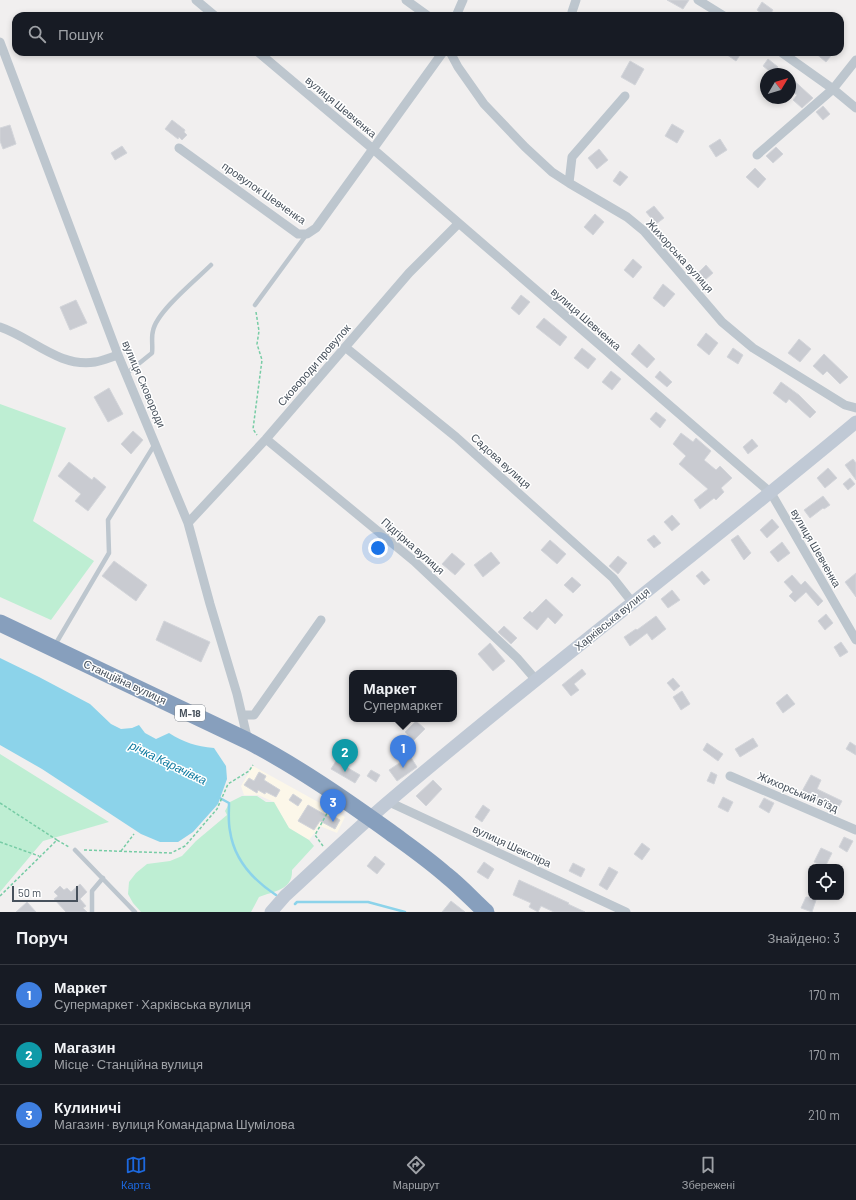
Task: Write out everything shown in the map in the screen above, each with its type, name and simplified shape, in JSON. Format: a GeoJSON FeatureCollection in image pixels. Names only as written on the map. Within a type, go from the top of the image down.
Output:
{"type":"FeatureCollection","features":[{"type":"Feature","properties":{"kind":"highway","name":"Станційна вулиця"},"geometry":{"type":"LineString","coordinates":[[0,623],[248,740],[310,776],[370,818]]}},
{"type":"Feature","properties":{"kind":"highway","name":"М-18"},"geometry":{"type":"LineString","coordinates":[[370,818],[436,867],[486,912]]}},
{"type":"Feature","properties":{"kind":"main road","name":"Харківська вулиця"},"geometry":{"type":"LineString","coordinates":[[271,912],[285,896],[388,802],[632,602],[771,493],[856,422]]}},
{"type":"Feature","properties":{"kind":"street"},"geometry":{"type":"LineString","coordinates":[[196,0],[210,12]]}},
{"type":"Feature","properties":{"kind":"street"},"geometry":{"type":"LineString","coordinates":[[406,0],[422,12]]}},
{"type":"Feature","properties":{"kind":"street"},"geometry":{"type":"LineString","coordinates":[[458,12],[463,0]]}},
{"type":"Feature","properties":{"kind":"street"},"geometry":{"type":"LineString","coordinates":[[572,12],[576,0]]}},
{"type":"Feature","properties":{"kind":"street"},"geometry":{"type":"LineString","coordinates":[[698,0],[718,12]]}},
{"type":"Feature","properties":{"kind":"street","name":"вулиця Сковороди"},"geometry":{"type":"LineString","coordinates":[[0,42],[118,355],[156,443],[188,523],[243,716],[248,740]]}},
{"type":"Feature","properties":{"kind":"street","name":"вулиця Шевченка"},"geometry":{"type":"LineString","coordinates":[[263,56],[373,149],[771,493],[856,640]]}},
{"type":"Feature","properties":{"kind":"street","name":"провулок Шевченка"},"geometry":{"type":"LineString","coordinates":[[179,148],[298,234],[307,234],[316,228],[440,56]]}},
{"type":"Feature","properties":{"kind":"street","name":"Жихорська вулиця"},"geometry":{"type":"LineString","coordinates":[[452,56],[484,104],[525,147],[552,172],[627,217],[644,231],[722,322],[753,348],[845,405],[856,408]]}},
{"type":"Feature","properties":{"kind":"street"},"geometry":{"type":"LineString","coordinates":[[787,56],[833,89],[856,108]]}},
{"type":"Feature","properties":{"kind":"street"},"geometry":{"type":"LineString","coordinates":[[757,155],[833,89],[856,60]]}},
{"type":"Feature","properties":{"kind":"street"},"geometry":{"type":"LineString","coordinates":[[569,183],[572,157],[625,96]]}},
{"type":"Feature","properties":{"kind":"street","name":"Сковороди провулок"},"geometry":{"type":"LineString","coordinates":[[188,523],[264,441],[408,273],[458,224]]}},
{"type":"Feature","properties":{"kind":"street"},"geometry":{"type":"LineString","coordinates":[[0,327],[10,330],[53,355],[66,360],[81,363],[94,363],[118,355]]}},
{"type":"Feature","properties":{"kind":"street","name":"Садова вулиця"},"geometry":{"type":"LineString","coordinates":[[345,347],[456,437],[613,578],[632,602]]}},
{"type":"Feature","properties":{"kind":"street","name":"Підгірна вулиця"},"geometry":{"type":"LineString","coordinates":[[264,441],[414,561],[517,658],[536,680]]}},
{"type":"Feature","properties":{"kind":"street"},"geometry":{"type":"LineString","coordinates":[[243,716],[254,715],[321,620]]}},
{"type":"Feature","properties":{"kind":"street","name":"Жихорський в’їзд"},"geometry":{"type":"LineString","coordinates":[[730,776],[856,830]]}},
{"type":"Feature","properties":{"kind":"street","name":"вулиця Шекспіра"},"geometry":{"type":"LineString","coordinates":[[388,802],[626,912]]}},
{"type":"Feature","properties":{"kind":"lane"},"geometry":{"type":"LineString","coordinates":[[254,305],[307,234]]}},
{"type":"Feature","properties":{"kind":"lane"},"geometry":{"type":"LineString","coordinates":[[126,374],[152,353],[153,331],[159,318],[173,302],[211,265]]}},
{"type":"Feature","properties":{"kind":"lane"},"geometry":{"type":"LineString","coordinates":[[53,648],[109,553],[108,520],[156,443]]}},
{"type":"Feature","properties":{"kind":"lane"},"geometry":{"type":"LineString","coordinates":[[75,850],[135,912]]}},
{"type":"Feature","properties":{"kind":"lane"},"geometry":{"type":"LineString","coordinates":[[92,912],[92,891],[102,878]]}},
{"type":"Feature","properties":{"kind":"path"},"geometry":{"type":"LineString","coordinates":[[254,305],[259,331],[257,344],[262,360],[253,429],[264,441]]}},
{"type":"Feature","properties":{"kind":"path"},"geometry":{"type":"LineString","coordinates":[[0,804],[75,850],[171,854],[185,846],[217,809],[228,784],[249,771],[253,765]]}},
{"type":"Feature","properties":{"kind":"path"},"geometry":{"type":"LineString","coordinates":[[323,846],[315,835],[330,808]]}},
{"type":"Feature","properties":{"kind":"path"},"geometry":{"type":"LineString","coordinates":[[120,852],[134,834]]}},
{"type":"Feature","properties":{"kind":"path"},"geometry":{"type":"LineString","coordinates":[[0,896],[57,840]]}},
{"type":"Feature","properties":{"kind":"path"},"geometry":{"type":"LineString","coordinates":[[0,842],[40,856]]}},
{"type":"Feature","properties":{"kind":"shaded area"},"geometry":{"type":"Polygon","coordinates":[[[253,766],[345,817],[337,833],[320,826],[309,840],[289,828],[274,802],[258,795],[244,795],[241,786],[253,766]]]}},
{"type":"Feature","properties":{"kind":"green space"},"geometry":{"type":"Polygon","coordinates":[[[0,404],[66,428],[33,521],[94,561],[51,620],[0,597],[0,404]]]}},
{"type":"Feature","properties":{"kind":"green space"},"geometry":{"type":"Polygon","coordinates":[[[0,754],[109,822],[43,841],[0,892],[0,754]]]}},
{"type":"Feature","properties":{"kind":"green space"},"geometry":{"type":"Polygon","coordinates":[[[242,796],[257,796],[266,802],[274,802],[289,828],[309,840],[314,846],[292,870],[291,877],[286,886],[282,889],[259,897],[251,912],[141,912],[133,903],[128,894],[129,882],[136,873],[147,864],[170,861],[182,856],[196,841],[227,815],[225,811],[230,802],[242,796]]]}},
{"type":"Feature","properties":{"kind":"water"},"geometry":{"type":"Polygon","coordinates":[[[0,658],[90,704],[111,724],[121,729],[132,728],[139,725],[145,733],[156,739],[169,733],[190,744],[214,748],[226,766],[227,779],[218,804],[193,832],[178,842],[160,842],[141,834],[42,769],[0,745],[0,658]]]}},
{"type":"Feature","properties":{"kind":"building"},"geometry":{"type":"Polygon","coordinates":[[[667,0],[689,0],[683,9],[667,0]]]}},
{"type":"Feature","properties":{"kind":"building"},"geometry":{"type":"Polygon","coordinates":[[[762,2],[773,10],[772,12],[760,12],[757,10],[762,2]]]}},
{"type":"Feature","properties":{"kind":"building"},"geometry":{"type":"Polygon","coordinates":[[[729,56],[739,56],[736,61],[729,56]]]}},
{"type":"Feature","properties":{"kind":"building"},"geometry":{"type":"Polygon","coordinates":[[[819,56],[831,56],[826,62],[819,56]]]}},
{"type":"Feature","properties":{"kind":"building"},"geometry":{"type":"Polygon","coordinates":[[[768,59],[778,67],[766,68],[763,66],[768,59]]]}},
{"type":"Feature","properties":{"kind":"building"},"geometry":{"type":"Polygon","coordinates":[[[630,61],[644,69],[635,85],[621,77],[630,61]]]}},
{"type":"Feature","properties":{"kind":"building"},"geometry":{"type":"Polygon","coordinates":[[[796,82],[813,98],[802,108],[796,103],[796,82]]]}},
{"type":"Feature","properties":{"kind":"building"},"geometry":{"type":"Polygon","coordinates":[[[823,106],[830,114],[823,120],[816,112],[823,106]]]}},
{"type":"Feature","properties":{"kind":"building"},"geometry":{"type":"Polygon","coordinates":[[[172,120],[185,130],[184,132],[187,135],[182,140],[179,137],[178,139],[165,129],[172,120]]]}},
{"type":"Feature","properties":{"kind":"building"},"geometry":{"type":"Polygon","coordinates":[[[672,124],[684,131],[677,143],[665,136],[672,124]]]}},
{"type":"Feature","properties":{"kind":"building"},"geometry":{"type":"Polygon","coordinates":[[[10,125],[16,144],[3,149],[0,141],[0,128],[10,125]]]}},
{"type":"Feature","properties":{"kind":"building"},"geometry":{"type":"Polygon","coordinates":[[[720,139],[727,150],[716,157],[709,146],[720,139]]]}},
{"type":"Feature","properties":{"kind":"building"},"geometry":{"type":"Polygon","coordinates":[[[122,146],[127,153],[115,160],[111,153],[122,146]]]}},
{"type":"Feature","properties":{"kind":"building"},"geometry":{"type":"Polygon","coordinates":[[[776,147],[783,154],[773,163],[766,156],[776,147]]]}},
{"type":"Feature","properties":{"kind":"building"},"geometry":{"type":"Polygon","coordinates":[[[599,149],[608,160],[597,169],[588,158],[599,149]]]}},
{"type":"Feature","properties":{"kind":"building"},"geometry":{"type":"Polygon","coordinates":[[[755,168],[766,179],[758,188],[746,177],[755,168]]]}},
{"type":"Feature","properties":{"kind":"building"},"geometry":{"type":"Polygon","coordinates":[[[620,171],[628,177],[620,186],[613,181],[620,171]]]}},
{"type":"Feature","properties":{"kind":"building"},"geometry":{"type":"Polygon","coordinates":[[[654,206],[664,218],[656,224],[646,212],[654,206]]]}},
{"type":"Feature","properties":{"kind":"building"},"geometry":{"type":"Polygon","coordinates":[[[595,214],[604,222],[593,235],[584,227],[595,214]]]}},
{"type":"Feature","properties":{"kind":"building"},"geometry":{"type":"Polygon","coordinates":[[[633,259],[642,267],[633,278],[624,270],[633,259]]]}},
{"type":"Feature","properties":{"kind":"building"},"geometry":{"type":"Polygon","coordinates":[[[706,265],[713,273],[705,280],[698,273],[706,265]]]}},
{"type":"Feature","properties":{"kind":"building"},"geometry":{"type":"Polygon","coordinates":[[[663,284],[675,294],[664,307],[653,298],[663,284]]]}},
{"type":"Feature","properties":{"kind":"building"},"geometry":{"type":"Polygon","coordinates":[[[521,295],[530,302],[519,315],[511,308],[521,295]]]}},
{"type":"Feature","properties":{"kind":"building"},"geometry":{"type":"Polygon","coordinates":[[[76,300],[87,323],[70,330],[60,307],[76,300]]]}},
{"type":"Feature","properties":{"kind":"building"},"geometry":{"type":"Polygon","coordinates":[[[544,318],[567,337],[560,346],[536,327],[544,318]]]}},
{"type":"Feature","properties":{"kind":"building"},"geometry":{"type":"Polygon","coordinates":[[[706,333],[718,343],[709,355],[697,345],[706,333]]]}},
{"type":"Feature","properties":{"kind":"building"},"geometry":{"type":"Polygon","coordinates":[[[799,339],[811,349],[800,362],[788,353],[799,339]]]}},
{"type":"Feature","properties":{"kind":"building"},"geometry":{"type":"Polygon","coordinates":[[[639,344],[655,359],[647,368],[631,354],[639,344]]]}},
{"type":"Feature","properties":{"kind":"building"},"geometry":{"type":"Polygon","coordinates":[[[582,348],[596,359],[588,369],[574,358],[582,348]]]}},
{"type":"Feature","properties":{"kind":"building"},"geometry":{"type":"Polygon","coordinates":[[[733,348],[743,355],[738,364],[727,357],[733,348]]]}},
{"type":"Feature","properties":{"kind":"building"},"geometry":{"type":"Polygon","coordinates":[[[824,354],[848,377],[840,384],[827,371],[823,375],[813,366],[824,354]]]}},
{"type":"Feature","properties":{"kind":"building"},"geometry":{"type":"Polygon","coordinates":[[[611,371],[621,379],[612,390],[602,382],[611,371]]]}},
{"type":"Feature","properties":{"kind":"building"},"geometry":{"type":"Polygon","coordinates":[[[660,371],[672,382],[667,387],[655,377],[660,371]]]}},
{"type":"Feature","properties":{"kind":"building"},"geometry":{"type":"Polygon","coordinates":[[[781,382],[799,395],[816,412],[810,418],[789,399],[786,403],[773,393],[781,382]]]}},
{"type":"Feature","properties":{"kind":"building"},"geometry":{"type":"Polygon","coordinates":[[[109,388],[123,414],[108,422],[94,397],[109,388]]]}},
{"type":"Feature","properties":{"kind":"building"},"geometry":{"type":"Polygon","coordinates":[[[656,412],[666,420],[660,428],[650,419],[656,412]]]}},
{"type":"Feature","properties":{"kind":"building"},"geometry":{"type":"Polygon","coordinates":[[[133,431],[143,440],[131,454],[121,444],[133,431]]]}},
{"type":"Feature","properties":{"kind":"building"},"geometry":{"type":"Polygon","coordinates":[[[681,433],[693,442],[696,438],[711,451],[704,460],[716,470],[720,466],[732,478],[721,488],[724,492],[716,500],[714,498],[700,509],[694,500],[708,489],[679,464],[686,456],[673,444],[681,433]]]}},
{"type":"Feature","properties":{"kind":"building"},"geometry":{"type":"Polygon","coordinates":[[[752,439],[758,446],[748,454],[743,447],[752,439]]]}},
{"type":"Feature","properties":{"kind":"building"},"geometry":{"type":"Polygon","coordinates":[[[853,459],[856,463],[856,480],[845,465],[853,459]]]}},
{"type":"Feature","properties":{"kind":"building"},"geometry":{"type":"Polygon","coordinates":[[[69,462],[92,480],[94,477],[106,487],[88,511],[75,501],[81,494],[58,476],[69,462]]]}},
{"type":"Feature","properties":{"kind":"building"},"geometry":{"type":"Polygon","coordinates":[[[828,468],[837,478],[825,488],[817,478],[828,468]]]}},
{"type":"Feature","properties":{"kind":"building"},"geometry":{"type":"Polygon","coordinates":[[[850,478],[855,484],[848,490],[843,484],[850,478]]]}},
{"type":"Feature","properties":{"kind":"building"},"geometry":{"type":"Polygon","coordinates":[[[823,496],[830,505],[824,509],[823,508],[810,518],[804,510],[823,496]]]}},
{"type":"Feature","properties":{"kind":"building"},"geometry":{"type":"Polygon","coordinates":[[[672,515],[680,524],[672,531],[664,522],[672,515]]]}},
{"type":"Feature","properties":{"kind":"building"},"geometry":{"type":"Polygon","coordinates":[[[772,519],[779,527],[767,538],[760,530],[772,519]]]}},
{"type":"Feature","properties":{"kind":"building"},"geometry":{"type":"Polygon","coordinates":[[[654,535],[661,543],[654,548],[647,540],[654,535]]]}},
{"type":"Feature","properties":{"kind":"building"},"geometry":{"type":"Polygon","coordinates":[[[738,535],[751,553],[744,560],[731,540],[738,535]]]}},
{"type":"Feature","properties":{"kind":"building"},"geometry":{"type":"Polygon","coordinates":[[[550,540],[566,554],[557,564],[541,550],[550,540]]]}},
{"type":"Feature","properties":{"kind":"building"},"geometry":{"type":"Polygon","coordinates":[[[782,542],[790,553],[778,562],[770,552],[782,542]]]}},
{"type":"Feature","properties":{"kind":"building"},"geometry":{"type":"Polygon","coordinates":[[[491,552],[500,563],[483,577],[474,565],[491,552]]]}},
{"type":"Feature","properties":{"kind":"building"},"geometry":{"type":"Polygon","coordinates":[[[452,553],[465,564],[455,575],[442,564],[452,553]]]}},
{"type":"Feature","properties":{"kind":"building"},"geometry":{"type":"Polygon","coordinates":[[[618,556],[627,563],[618,574],[609,566],[618,556]]]}},
{"type":"Feature","properties":{"kind":"building"},"geometry":{"type":"Polygon","coordinates":[[[114,561],[147,585],[136,601],[102,576],[114,561]]]}},
{"type":"Feature","properties":{"kind":"building"},"geometry":{"type":"Polygon","coordinates":[[[702,571],[710,580],[704,585],[696,576],[702,571]]]}},
{"type":"Feature","properties":{"kind":"building"},"geometry":{"type":"Polygon","coordinates":[[[856,573],[856,597],[845,582],[856,573]]]}},
{"type":"Feature","properties":{"kind":"building"},"geometry":{"type":"Polygon","coordinates":[[[792,575],[801,585],[805,581],[823,601],[818,606],[806,592],[795,602],[789,596],[793,592],[784,582],[792,575]]]}},
{"type":"Feature","properties":{"kind":"building"},"geometry":{"type":"Polygon","coordinates":[[[572,577],[581,585],[573,593],[564,585],[572,577]]]}},
{"type":"Feature","properties":{"kind":"building"},"geometry":{"type":"Polygon","coordinates":[[[672,590],[680,600],[668,608],[661,599],[672,590]]]}},
{"type":"Feature","properties":{"kind":"building"},"geometry":{"type":"Polygon","coordinates":[[[546,599],[563,615],[555,624],[548,617],[537,630],[523,618],[530,611],[532,613],[546,599]]]}},
{"type":"Feature","properties":{"kind":"building"},"geometry":{"type":"Polygon","coordinates":[[[826,614],[833,623],[825,630],[818,621],[826,614]]]}},
{"type":"Feature","properties":{"kind":"building"},"geometry":{"type":"Polygon","coordinates":[[[656,616],[666,629],[652,640],[647,633],[630,646],[624,637],[636,629],[637,630],[656,616]]]}},
{"type":"Feature","properties":{"kind":"building"},"geometry":{"type":"Polygon","coordinates":[[[164,621],[210,642],[201,662],[156,640],[164,621]]]}},
{"type":"Feature","properties":{"kind":"building"},"geometry":{"type":"Polygon","coordinates":[[[504,626],[517,638],[511,644],[498,632],[504,626]]]}},
{"type":"Feature","properties":{"kind":"building"},"geometry":{"type":"Polygon","coordinates":[[[841,642],[848,652],[840,657],[834,647],[841,642]]]}},
{"type":"Feature","properties":{"kind":"building"},"geometry":{"type":"Polygon","coordinates":[[[490,643],[505,661],[493,671],[478,654],[490,643]]]}},
{"type":"Feature","properties":{"kind":"building"},"geometry":{"type":"Polygon","coordinates":[[[582,669],[586,674],[574,684],[579,690],[571,696],[562,685],[582,669]]]}},
{"type":"Feature","properties":{"kind":"building"},"geometry":{"type":"Polygon","coordinates":[[[673,678],[680,686],[674,691],[667,683],[673,678]]]}},
{"type":"Feature","properties":{"kind":"building"},"geometry":{"type":"Polygon","coordinates":[[[682,691],[690,704],[681,710],[673,697],[682,691]]]}},
{"type":"Feature","properties":{"kind":"building"},"geometry":{"type":"Polygon","coordinates":[[[787,694],[795,704],[783,713],[776,703],[787,694]]]}},
{"type":"Feature","properties":{"kind":"building"},"geometry":{"type":"Polygon","coordinates":[[[415,722],[417,722],[425,729],[413,741],[405,732],[415,722]]]}},
{"type":"Feature","properties":{"kind":"building"},"geometry":{"type":"Polygon","coordinates":[[[753,738],[758,746],[740,757],[735,749],[753,738]]]}},
{"type":"Feature","properties":{"kind":"building"},"geometry":{"type":"Polygon","coordinates":[[[850,742],[856,746],[856,755],[846,749],[850,742]]]}},
{"type":"Feature","properties":{"kind":"building"},"geometry":{"type":"Polygon","coordinates":[[[707,743],[723,754],[718,761],[703,750],[707,743]]]}},
{"type":"Feature","properties":{"kind":"building"},"geometry":{"type":"Polygon","coordinates":[[[410,756],[417,767],[397,781],[389,770],[410,756]]]}},
{"type":"Feature","properties":{"kind":"building"},"geometry":{"type":"Polygon","coordinates":[[[336,761],[360,775],[355,783],[331,769],[336,761]]]}},
{"type":"Feature","properties":{"kind":"building"},"geometry":{"type":"Polygon","coordinates":[[[371,770],[380,775],[376,782],[367,776],[371,770]]]}},
{"type":"Feature","properties":{"kind":"building"},"geometry":{"type":"Polygon","coordinates":[[[259,772],[266,776],[264,780],[280,790],[276,797],[258,790],[257,793],[244,785],[249,778],[254,781],[259,772]]]}},
{"type":"Feature","properties":{"kind":"building"},"geometry":{"type":"Polygon","coordinates":[[[711,772],[717,775],[714,784],[707,781],[711,772]]]}},
{"type":"Feature","properties":{"kind":"building"},"geometry":{"type":"Polygon","coordinates":[[[811,775],[821,780],[817,789],[842,801],[836,812],[801,793],[811,775]]]}},
{"type":"Feature","properties":{"kind":"building"},"geometry":{"type":"Polygon","coordinates":[[[433,780],[442,789],[426,806],[416,796],[433,780]]]}},
{"type":"Feature","properties":{"kind":"building"},"geometry":{"type":"Polygon","coordinates":[[[293,794],[302,800],[298,806],[289,800],[293,794]]]}},
{"type":"Feature","properties":{"kind":"building"},"geometry":{"type":"Polygon","coordinates":[[[723,797],[733,802],[728,812],[718,807],[723,797]]]}},
{"type":"Feature","properties":{"kind":"building"},"geometry":{"type":"Polygon","coordinates":[[[764,798],[774,803],[769,813],[759,807],[764,798]]]}},
{"type":"Feature","properties":{"kind":"building"},"geometry":{"type":"Polygon","coordinates":[[[308,805],[329,817],[331,815],[340,820],[335,829],[320,821],[314,830],[298,821],[308,805]]]}},
{"type":"Feature","properties":{"kind":"building"},"geometry":{"type":"Polygon","coordinates":[[[483,805],[490,810],[482,822],[475,817],[483,805]]]}},
{"type":"Feature","properties":{"kind":"building"},"geometry":{"type":"Polygon","coordinates":[[[844,837],[853,841],[847,852],[839,847],[844,837]]]}},
{"type":"Feature","properties":{"kind":"building"},"geometry":{"type":"Polygon","coordinates":[[[642,843],[650,849],[642,860],[634,854],[642,843]]]}},
{"type":"Feature","properties":{"kind":"building"},"geometry":{"type":"Polygon","coordinates":[[[821,848],[832,853],[826,864],[818,864],[814,862],[821,848]]]}},
{"type":"Feature","properties":{"kind":"building"},"geometry":{"type":"Polygon","coordinates":[[[375,856],[385,864],[377,874],[367,866],[375,856]]]}},
{"type":"Feature","properties":{"kind":"building"},"geometry":{"type":"Polygon","coordinates":[[[484,862],[494,869],[488,879],[477,872],[484,862]]]}},
{"type":"Feature","properties":{"kind":"building"},"geometry":{"type":"Polygon","coordinates":[[[573,863],[585,869],[581,877],[569,871],[573,863]]]}},
{"type":"Feature","properties":{"kind":"building"},"geometry":{"type":"Polygon","coordinates":[[[609,867],[618,872],[607,890],[599,885],[609,867]]]}},
{"type":"Feature","properties":{"kind":"building"},"geometry":{"type":"Polygon","coordinates":[[[519,880],[585,912],[554,912],[541,906],[538,912],[529,907],[531,903],[513,895],[519,880]]]}},
{"type":"Feature","properties":{"kind":"building"},"geometry":{"type":"Polygon","coordinates":[[[80,884],[87,892],[80,899],[86,906],[83,908],[87,912],[66,912],[54,899],[58,896],[54,892],[60,886],[64,890],[67,888],[71,892],[80,884]]]}},
{"type":"Feature","properties":{"kind":"building"},"geometry":{"type":"Polygon","coordinates":[[[806,897],[808,897],[808,900],[816,900],[812,912],[801,908],[806,897]]]}},
{"type":"Feature","properties":{"kind":"building"},"geometry":{"type":"Polygon","coordinates":[[[451,901],[465,912],[442,912],[451,901]]]}},
{"type":"Feature","properties":{"kind":"building"},"geometry":{"type":"Polygon","coordinates":[[[27,902],[36,912],[16,912],[27,902]]]}},
{"type":"Feature","properties":{"kind":"waterway","name":"річка Карачівка"},"geometry":{"type":"LineString","coordinates":[[218,797],[229,803],[230,831],[232,841],[240,860],[252,876],[276,895]]}},
{"type":"Feature","properties":{"kind":"waterway","name":"річка Карачівка"},"geometry":{"type":"LineString","coordinates":[[295,904],[297,902],[368,902],[405,912]]}},
{"type":"Feature","properties":{"kind":"place","name":"Маркет"},"geometry":{"type":"Point","coordinates":[403,768]}},
{"type":"Feature","properties":{"kind":"place","name":"Магазин"},"geometry":{"type":"Point","coordinates":[345,772]}},
{"type":"Feature","properties":{"kind":"place","name":"Кулиничі"},"geometry":{"type":"Point","coordinates":[333,822]}}]}
